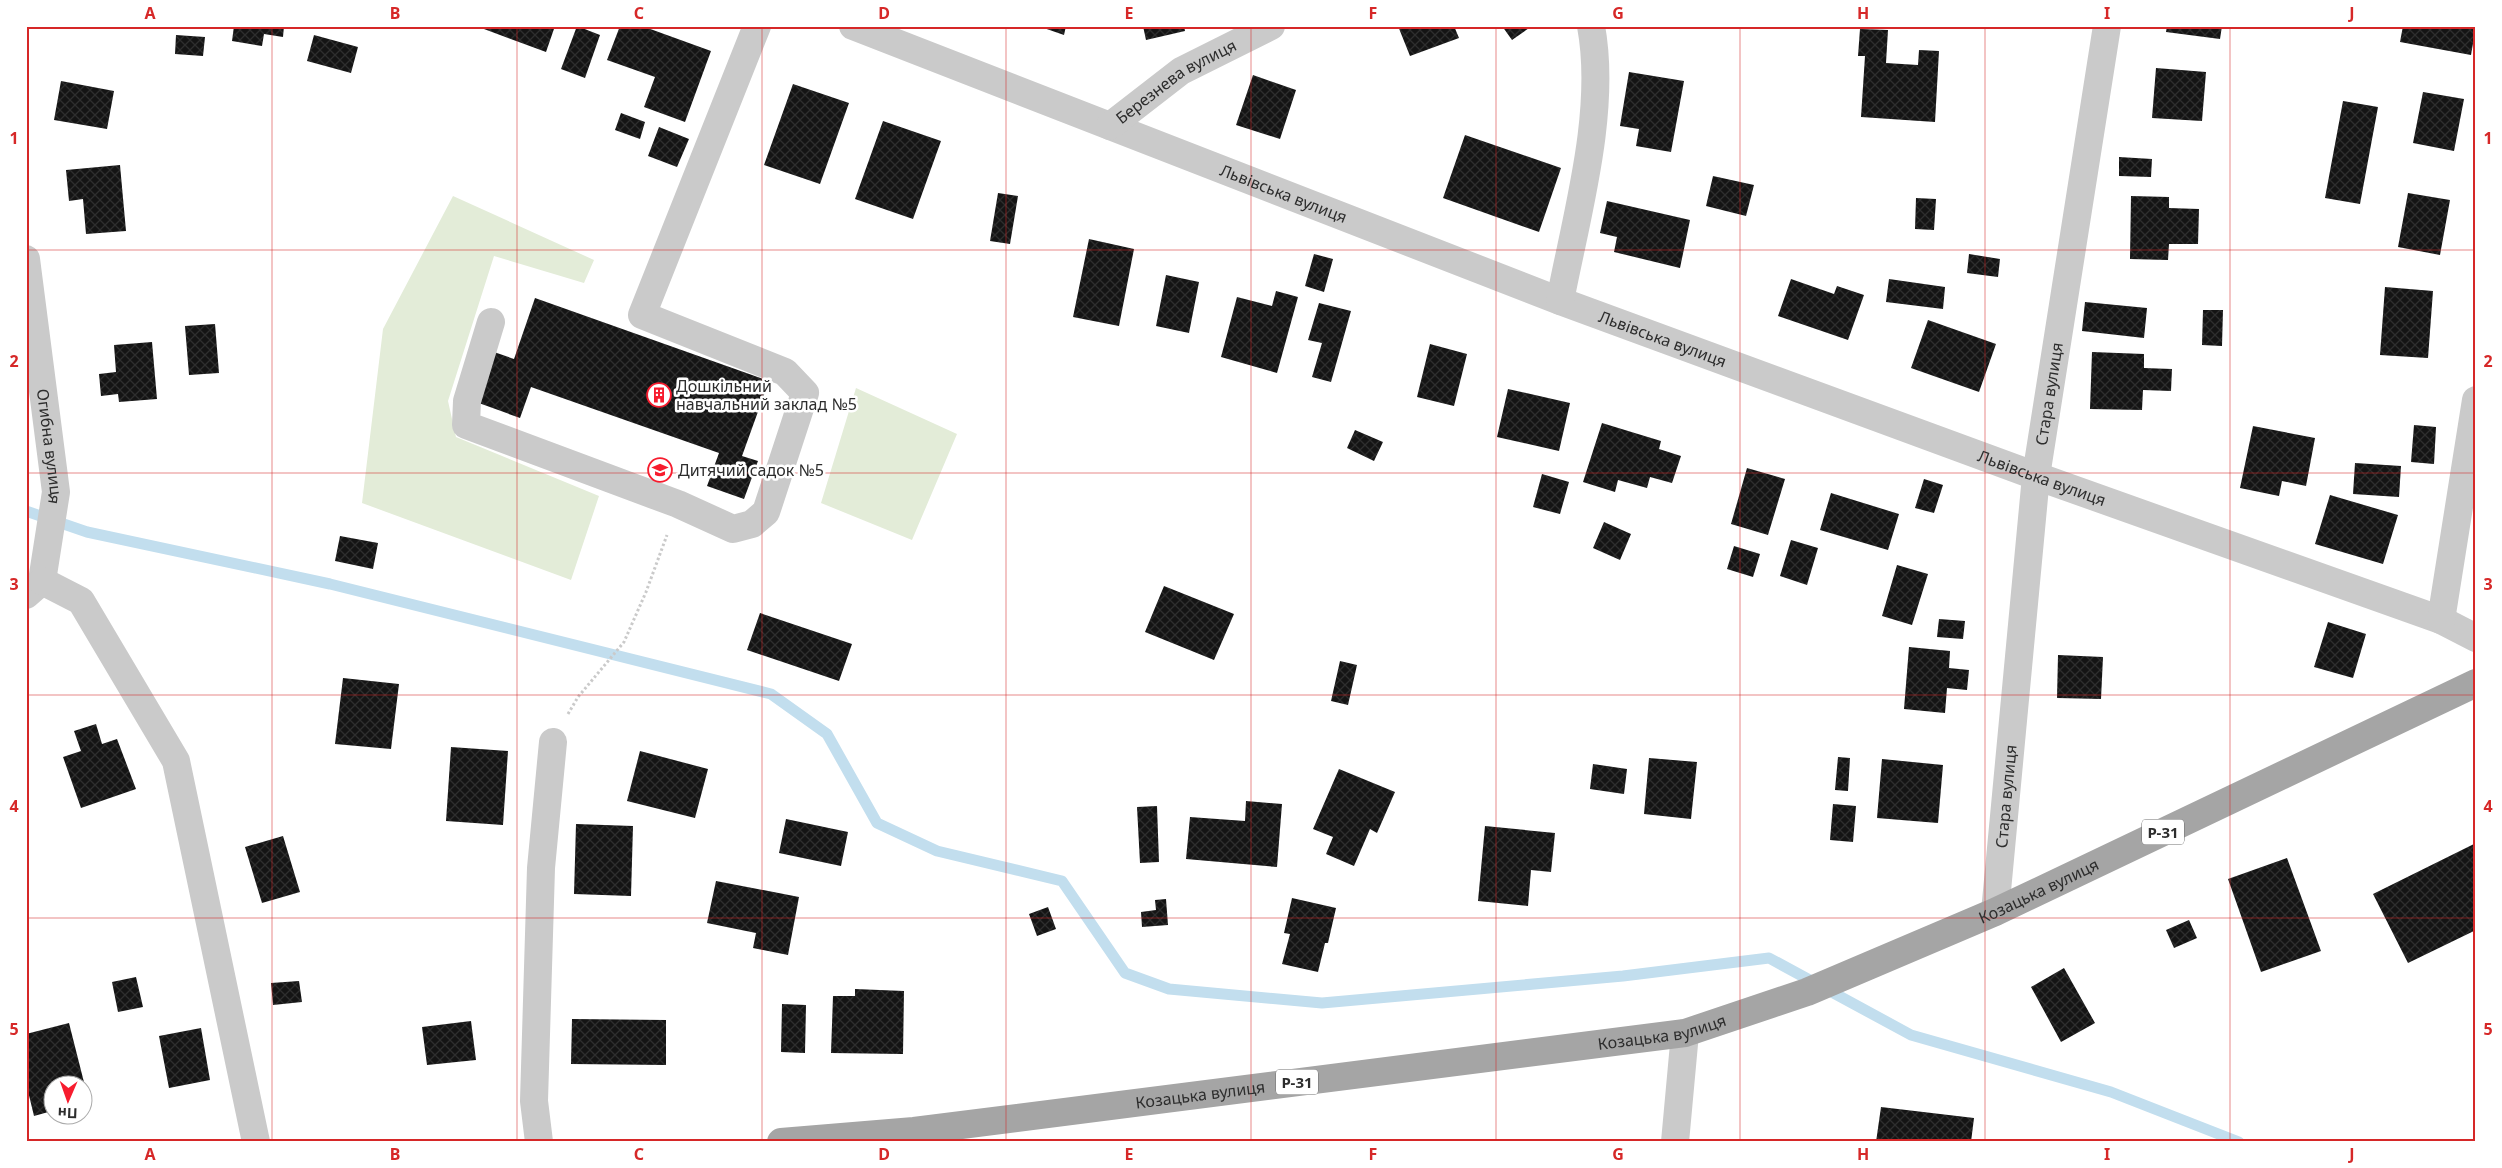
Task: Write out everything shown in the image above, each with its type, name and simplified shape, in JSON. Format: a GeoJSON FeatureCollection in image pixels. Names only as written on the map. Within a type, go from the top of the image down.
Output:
{"type":"FeatureCollection","features":[{"type":"Feature","properties":{"kind":"main road","name":"Козацька вулиця"},"geometry":{"type":"LineString","coordinates":[[781,1142],[915,1137],[1685,1033],[1807,992],[1995,912],[2476,683]]}},
{"type":"Feature","properties":{"kind":"street"},"geometry":{"type":"LineString","coordinates":[[491,322],[467,402],[466,425],[678,504],[733,529],[752,524],[766,512],[805,392],[785,372],[642,315],[757,26]]}},
{"type":"Feature","properties":{"kind":"street","name":"Березнева вулиця"},"geometry":{"type":"LineString","coordinates":[[1110,126],[1181,71],[1271,26]]}},
{"type":"Feature","properties":{"kind":"street"},"geometry":{"type":"LineString","coordinates":[[1560,301],[1588,158],[1593,105],[1594,47],[1591,26]]}},
{"type":"Feature","properties":{"kind":"street","name":"Стара вулиця"},"geometry":{"type":"LineString","coordinates":[[1995,912],[2036,476],[2107,26]]}},
{"type":"Feature","properties":{"kind":"street","name":"Львівська вулиця"},"geometry":{"type":"LineString","coordinates":[[858,27],[1560,301],[2036,476],[2441,620],[2476,638]]}},
{"type":"Feature","properties":{"kind":"street","name":"Огибна вулиця"},"geometry":{"type":"LineString","coordinates":[[26,259],[56,492],[46,548],[34,588]]}},
{"type":"Feature","properties":{"kind":"street"},"geometry":{"type":"LineString","coordinates":[[2441,620],[2476,400]]}},
{"type":"Feature","properties":{"kind":"street"},"geometry":{"type":"LineString","coordinates":[[34,588],[80,601],[176,761],[256,1142]]}},
{"type":"Feature","properties":{"kind":"street"},"geometry":{"type":"LineString","coordinates":[[539,1142],[534,1100],[541,868],[553,742]]}},
{"type":"Feature","properties":{"kind":"street"},"geometry":{"type":"LineString","coordinates":[[1675,1142],[1685,1033]]}},
{"type":"Feature","properties":{"kind":"path"},"geometry":{"type":"LineString","coordinates":[[553,742],[578,697],[624,642],[646,592],[678,504]]}},
{"type":"Feature","properties":{"kind":"green space"},"geometry":{"type":"Polygon","coordinates":[[[453,196],[594,260],[584,283],[494,256],[448,401],[456,437],[599,496],[571,580],[362,503],[383,329],[453,196]]]}},
{"type":"Feature","properties":{"kind":"green space"},"geometry":{"type":"Polygon","coordinates":[[[856,388],[957,434],[912,540],[821,503],[856,388]]]}},
{"type":"Feature","properties":{"kind":"building"},"geometry":{"type":"Polygon","coordinates":[[[234,26],[284,26],[283,37],[264,34],[262,46],[232,41],[234,26]]]}},
{"type":"Feature","properties":{"kind":"building"},"geometry":{"type":"Polygon","coordinates":[[[476,26],[555,26],[546,52],[476,26]]]}},
{"type":"Feature","properties":{"kind":"building"},"geometry":{"type":"Polygon","coordinates":[[[577,26],[600,35],[585,78],[561,69],[577,26]]]}},
{"type":"Feature","properties":{"kind":"building"},"geometry":{"type":"Polygon","coordinates":[[[620,26],[642,26],[711,51],[685,122],[644,107],[655,77],[607,60],[620,26]]]}},
{"type":"Feature","properties":{"kind":"building"},"geometry":{"type":"Polygon","coordinates":[[[1038,26],[1066,26],[1064,35],[1038,26]]]}},
{"type":"Feature","properties":{"kind":"building"},"geometry":{"type":"Polygon","coordinates":[[[1143,26],[1184,26],[1185,31],[1146,40],[1143,26]]]}},
{"type":"Feature","properties":{"kind":"building"},"geometry":{"type":"Polygon","coordinates":[[[1398,26],[1454,26],[1459,38],[1410,56],[1398,26]]]}},
{"type":"Feature","properties":{"kind":"building"},"geometry":{"type":"Polygon","coordinates":[[[1502,26],[1532,26],[1512,40],[1502,26]]]}},
{"type":"Feature","properties":{"kind":"building"},"geometry":{"type":"Polygon","coordinates":[[[2167,26],[2222,26],[2220,39],[2166,32],[2167,26]]]}},
{"type":"Feature","properties":{"kind":"building"},"geometry":{"type":"Polygon","coordinates":[[[2403,26],[2476,26],[2471,55],[2400,42],[2403,26]]]}},
{"type":"Feature","properties":{"kind":"building"},"geometry":{"type":"Polygon","coordinates":[[[1860,29],[1888,30],[1886,63],[1918,65],[1919,50],[1939,51],[1935,122],[1861,117],[1865,56],[1858,56],[1860,29]]]}},
{"type":"Feature","properties":{"kind":"building"},"geometry":{"type":"Polygon","coordinates":[[[176,35],[205,37],[203,56],[175,54],[176,35]]]}},
{"type":"Feature","properties":{"kind":"building"},"geometry":{"type":"Polygon","coordinates":[[[314,35],[358,47],[351,73],[307,61],[314,35]]]}},
{"type":"Feature","properties":{"kind":"building"},"geometry":{"type":"Polygon","coordinates":[[[2156,68],[2206,72],[2202,121],[2152,118],[2156,68]]]}},
{"type":"Feature","properties":{"kind":"building"},"geometry":{"type":"Polygon","coordinates":[[[1629,72],[1684,81],[1671,152],[1636,146],[1639,129],[1620,126],[1629,72]]]}},
{"type":"Feature","properties":{"kind":"building"},"geometry":{"type":"Polygon","coordinates":[[[1253,75],[1296,90],[1280,139],[1236,125],[1253,75]]]}},
{"type":"Feature","properties":{"kind":"building"},"geometry":{"type":"Polygon","coordinates":[[[61,81],[114,91],[107,129],[54,120],[61,81]]]}},
{"type":"Feature","properties":{"kind":"building"},"geometry":{"type":"Polygon","coordinates":[[[793,84],[849,103],[820,184],[764,165],[793,84]]]}},
{"type":"Feature","properties":{"kind":"building"},"geometry":{"type":"Polygon","coordinates":[[[2423,92],[2464,99],[2454,151],[2413,143],[2423,92]]]}},
{"type":"Feature","properties":{"kind":"building"},"geometry":{"type":"Polygon","coordinates":[[[2343,101],[2378,107],[2360,204],[2325,198],[2343,101]]]}},
{"type":"Feature","properties":{"kind":"building"},"geometry":{"type":"Polygon","coordinates":[[[621,113],[645,122],[640,139],[615,130],[621,113]]]}},
{"type":"Feature","properties":{"kind":"building"},"geometry":{"type":"Polygon","coordinates":[[[883,121],[941,141],[913,219],[855,199],[883,121]]]}},
{"type":"Feature","properties":{"kind":"building"},"geometry":{"type":"Polygon","coordinates":[[[659,127],[689,139],[677,167],[648,156],[659,127]]]}},
{"type":"Feature","properties":{"kind":"building"},"geometry":{"type":"Polygon","coordinates":[[[1465,135],[1561,168],[1539,232],[1443,198],[1465,135]]]}},
{"type":"Feature","properties":{"kind":"building"},"geometry":{"type":"Polygon","coordinates":[[[2119,157],[2152,159],[2151,177],[2119,176],[2119,157]]]}},
{"type":"Feature","properties":{"kind":"building"},"geometry":{"type":"Polygon","coordinates":[[[120,165],[126,231],[86,234],[83,199],[69,201],[66,170],[120,165]]]}},
{"type":"Feature","properties":{"kind":"building"},"geometry":{"type":"Polygon","coordinates":[[[1713,176],[1754,185],[1746,216],[1706,206],[1713,176]]]}},
{"type":"Feature","properties":{"kind":"building"},"geometry":{"type":"Polygon","coordinates":[[[998,193],[1018,196],[1010,244],[990,241],[998,193]]]}},
{"type":"Feature","properties":{"kind":"building"},"geometry":{"type":"Polygon","coordinates":[[[2408,193],[2450,200],[2440,255],[2398,247],[2408,193]]]}},
{"type":"Feature","properties":{"kind":"building"},"geometry":{"type":"Polygon","coordinates":[[[2131,196],[2169,197],[2169,208],[2199,209],[2198,244],[2169,244],[2168,260],[2130,259],[2131,196]]]}},
{"type":"Feature","properties":{"kind":"building"},"geometry":{"type":"Polygon","coordinates":[[[1916,198],[1936,199],[1934,230],[1915,229],[1916,198]]]}},
{"type":"Feature","properties":{"kind":"building"},"geometry":{"type":"Polygon","coordinates":[[[1607,201],[1690,220],[1680,268],[1614,252],[1617,237],[1600,233],[1607,201]]]}},
{"type":"Feature","properties":{"kind":"building"},"geometry":{"type":"Polygon","coordinates":[[[1089,239],[1134,249],[1119,326],[1073,317],[1089,239]]]}},
{"type":"Feature","properties":{"kind":"building"},"geometry":{"type":"Polygon","coordinates":[[[1314,254],[1333,259],[1324,292],[1305,286],[1314,254]]]}},
{"type":"Feature","properties":{"kind":"building"},"geometry":{"type":"Polygon","coordinates":[[[1969,254],[2000,259],[1998,277],[1967,273],[1969,254]]]}},
{"type":"Feature","properties":{"kind":"building"},"geometry":{"type":"Polygon","coordinates":[[[1166,275],[1199,282],[1189,333],[1156,326],[1166,275]]]}},
{"type":"Feature","properties":{"kind":"building"},"geometry":{"type":"Polygon","coordinates":[[[1791,279],[1834,294],[1837,286],[1864,295],[1848,340],[1778,316],[1791,279]]]}},
{"type":"Feature","properties":{"kind":"building"},"geometry":{"type":"Polygon","coordinates":[[[1889,279],[1945,287],[1943,309],[1886,302],[1889,279]]]}},
{"type":"Feature","properties":{"kind":"building"},"geometry":{"type":"Polygon","coordinates":[[[2385,287],[2433,291],[2428,358],[2380,355],[2385,287]]]}},
{"type":"Feature","properties":{"kind":"building"},"geometry":{"type":"Polygon","coordinates":[[[1276,291],[1298,297],[1277,373],[1221,357],[1237,297],[1272,306],[1276,291]]]}},
{"type":"Feature","properties":{"kind":"building","name":"Дошкільний навчальний заклад №5"},"geometry":{"type":"Polygon","coordinates":[[[535,298],[769,381],[742,456],[758,461],[744,499],[707,486],[719,453],[531,387],[520,418],[476,402],[494,352],[514,359],[535,298]]]}},
{"type":"Feature","properties":{"kind":"building"},"geometry":{"type":"Polygon","coordinates":[[[2085,302],[2147,308],[2144,338],[2082,331],[2085,302]]]}},
{"type":"Feature","properties":{"kind":"building"},"geometry":{"type":"Polygon","coordinates":[[[1319,303],[1351,311],[1331,382],[1312,377],[1322,343],[1308,340],[1319,303]]]}},
{"type":"Feature","properties":{"kind":"building"},"geometry":{"type":"Polygon","coordinates":[[[2203,310],[2223,310],[2222,346],[2202,345],[2203,310]]]}},
{"type":"Feature","properties":{"kind":"building"},"geometry":{"type":"Polygon","coordinates":[[[1928,320],[1996,344],[1979,392],[1911,368],[1928,320]]]}},
{"type":"Feature","properties":{"kind":"building"},"geometry":{"type":"Polygon","coordinates":[[[215,324],[219,373],[189,375],[185,326],[215,324]]]}},
{"type":"Feature","properties":{"kind":"building"},"geometry":{"type":"Polygon","coordinates":[[[152,342],[157,399],[119,402],[118,394],[101,396],[99,374],[116,372],[114,345],[152,342]]]}},
{"type":"Feature","properties":{"kind":"building"},"geometry":{"type":"Polygon","coordinates":[[[1430,344],[1467,354],[1454,406],[1417,397],[1430,344]]]}},
{"type":"Feature","properties":{"kind":"building"},"geometry":{"type":"Polygon","coordinates":[[[2092,352],[2144,354],[2144,368],[2172,369],[2171,391],[2143,390],[2142,410],[2090,409],[2092,352]]]}},
{"type":"Feature","properties":{"kind":"building"},"geometry":{"type":"Polygon","coordinates":[[[1508,389],[1570,403],[1559,451],[1497,437],[1508,389]]]}},
{"type":"Feature","properties":{"kind":"building"},"geometry":{"type":"Polygon","coordinates":[[[1602,423],[1661,441],[1659,449],[1681,456],[1672,483],[1650,477],[1647,488],[1618,480],[1615,492],[1583,482],[1602,423]]]}},
{"type":"Feature","properties":{"kind":"building"},"geometry":{"type":"Polygon","coordinates":[[[2414,425],[2436,427],[2434,464],[2411,462],[2414,425]]]}},
{"type":"Feature","properties":{"kind":"building"},"geometry":{"type":"Polygon","coordinates":[[[2253,426],[2315,438],[2306,486],[2282,481],[2279,496],[2240,488],[2253,426]]]}},
{"type":"Feature","properties":{"kind":"building"},"geometry":{"type":"Polygon","coordinates":[[[1355,430],[1383,442],[1374,461],[1347,448],[1355,430]]]}},
{"type":"Feature","properties":{"kind":"building"},"geometry":{"type":"Polygon","coordinates":[[[2355,463],[2401,466],[2399,497],[2353,494],[2355,463]]]}},
{"type":"Feature","properties":{"kind":"building"},"geometry":{"type":"Polygon","coordinates":[[[1747,468],[1785,479],[1768,535],[1731,524],[1747,468]]]}},
{"type":"Feature","properties":{"kind":"building"},"geometry":{"type":"Polygon","coordinates":[[[1542,474],[1569,482],[1560,514],[1533,507],[1542,474]]]}},
{"type":"Feature","properties":{"kind":"building"},"geometry":{"type":"Polygon","coordinates":[[[1924,479],[1943,485],[1934,513],[1915,508],[1924,479]]]}},
{"type":"Feature","properties":{"kind":"building"},"geometry":{"type":"Polygon","coordinates":[[[1831,493],[1899,514],[1888,550],[1820,530],[1831,493]]]}},
{"type":"Feature","properties":{"kind":"building"},"geometry":{"type":"Polygon","coordinates":[[[2330,495],[2398,515],[2383,564],[2315,544],[2330,495]]]}},
{"type":"Feature","properties":{"kind":"building"},"geometry":{"type":"Polygon","coordinates":[[[1604,522],[1631,534],[1620,560],[1593,548],[1604,522]]]}},
{"type":"Feature","properties":{"kind":"building"},"geometry":{"type":"Polygon","coordinates":[[[340,536],[378,543],[373,569],[335,561],[340,536]]]}},
{"type":"Feature","properties":{"kind":"building"},"geometry":{"type":"Polygon","coordinates":[[[1791,540],[1818,548],[1807,585],[1780,576],[1791,540]]]}},
{"type":"Feature","properties":{"kind":"building"},"geometry":{"type":"Polygon","coordinates":[[[1734,546],[1760,554],[1753,577],[1727,569],[1734,546]]]}},
{"type":"Feature","properties":{"kind":"building"},"geometry":{"type":"Polygon","coordinates":[[[1897,565],[1928,574],[1912,625],[1882,616],[1897,565]]]}},
{"type":"Feature","properties":{"kind":"building"},"geometry":{"type":"Polygon","coordinates":[[[1164,586],[1234,614],[1214,660],[1145,632],[1164,586]]]}},
{"type":"Feature","properties":{"kind":"building"},"geometry":{"type":"Polygon","coordinates":[[[760,613],[852,644],[839,681],[747,650],[760,613]]]}},
{"type":"Feature","properties":{"kind":"building"},"geometry":{"type":"Polygon","coordinates":[[[1939,619],[1965,621],[1963,639],[1937,637],[1939,619]]]}},
{"type":"Feature","properties":{"kind":"building"},"geometry":{"type":"Polygon","coordinates":[[[2328,622],[2366,634],[2353,678],[2314,667],[2328,622]]]}},
{"type":"Feature","properties":{"kind":"building"},"geometry":{"type":"Polygon","coordinates":[[[1909,647],[1950,651],[1949,668],[1969,670],[1967,690],[1947,688],[1945,713],[1904,709],[1909,647]]]}},
{"type":"Feature","properties":{"kind":"building"},"geometry":{"type":"Polygon","coordinates":[[[2058,655],[2103,657],[2101,699],[2057,698],[2058,655]]]}},
{"type":"Feature","properties":{"kind":"building"},"geometry":{"type":"Polygon","coordinates":[[[1340,661],[1357,665],[1348,705],[1331,701],[1340,661]]]}},
{"type":"Feature","properties":{"kind":"building"},"geometry":{"type":"Polygon","coordinates":[[[343,678],[399,684],[391,749],[335,744],[343,678]]]}},
{"type":"Feature","properties":{"kind":"building"},"geometry":{"type":"Polygon","coordinates":[[[96,724],[102,744],[117,739],[136,789],[81,808],[63,757],[81,751],[74,731],[96,724]]]}},
{"type":"Feature","properties":{"kind":"building"},"geometry":{"type":"Polygon","coordinates":[[[451,747],[508,751],[503,825],[446,821],[451,747]]]}},
{"type":"Feature","properties":{"kind":"building"},"geometry":{"type":"Polygon","coordinates":[[[640,751],[708,769],[695,818],[627,801],[640,751]]]}},
{"type":"Feature","properties":{"kind":"building"},"geometry":{"type":"Polygon","coordinates":[[[1838,757],[1850,758],[1848,791],[1835,790],[1838,757]]]}},
{"type":"Feature","properties":{"kind":"building"},"geometry":{"type":"Polygon","coordinates":[[[1649,758],[1697,762],[1691,819],[1644,814],[1649,758]]]}},
{"type":"Feature","properties":{"kind":"building"},"geometry":{"type":"Polygon","coordinates":[[[1882,759],[1943,765],[1938,823],[1877,818],[1882,759]]]}},
{"type":"Feature","properties":{"kind":"building"},"geometry":{"type":"Polygon","coordinates":[[[1593,764],[1627,769],[1624,794],[1590,789],[1593,764]]]}},
{"type":"Feature","properties":{"kind":"building"},"geometry":{"type":"Polygon","coordinates":[[[1339,769],[1395,792],[1377,833],[1370,829],[1354,866],[1326,854],[1333,837],[1313,829],[1339,769]]]}},
{"type":"Feature","properties":{"kind":"building"},"geometry":{"type":"Polygon","coordinates":[[[1246,801],[1282,804],[1277,867],[1186,859],[1190,817],[1245,821],[1246,801]]]}},
{"type":"Feature","properties":{"kind":"building"},"geometry":{"type":"Polygon","coordinates":[[[1833,804],[1856,806],[1853,842],[1830,840],[1833,804]]]}},
{"type":"Feature","properties":{"kind":"building"},"geometry":{"type":"Polygon","coordinates":[[[1157,806],[1159,862],[1140,863],[1137,807],[1157,806]]]}},
{"type":"Feature","properties":{"kind":"building"},"geometry":{"type":"Polygon","coordinates":[[[786,819],[848,832],[841,866],[779,853],[786,819]]]}},
{"type":"Feature","properties":{"kind":"building"},"geometry":{"type":"Polygon","coordinates":[[[576,824],[633,826],[631,896],[574,894],[576,824]]]}},
{"type":"Feature","properties":{"kind":"building"},"geometry":{"type":"Polygon","coordinates":[[[1485,826],[1555,833],[1551,872],[1531,870],[1528,906],[1478,901],[1485,826]]]}},
{"type":"Feature","properties":{"kind":"building"},"geometry":{"type":"Polygon","coordinates":[[[283,836],[300,892],[262,903],[245,847],[283,836]]]}},
{"type":"Feature","properties":{"kind":"building"},"geometry":{"type":"Polygon","coordinates":[[[2476,843],[2476,930],[2408,963],[2373,894],[2476,843]]]}},
{"type":"Feature","properties":{"kind":"building"},"geometry":{"type":"Polygon","coordinates":[[[2287,858],[2321,951],[2261,972],[2228,879],[2287,858]]]}},
{"type":"Feature","properties":{"kind":"building"},"geometry":{"type":"Polygon","coordinates":[[[716,881],[799,897],[788,955],[753,948],[756,933],[707,923],[716,881]]]}},
{"type":"Feature","properties":{"kind":"building"},"geometry":{"type":"Polygon","coordinates":[[[1292,898],[1336,908],[1328,943],[1325,943],[1318,972],[1282,964],[1290,934],[1284,933],[1292,898]]]}},
{"type":"Feature","properties":{"kind":"building"},"geometry":{"type":"Polygon","coordinates":[[[1166,899],[1168,925],[1142,927],[1141,912],[1156,910],[1155,900],[1166,899]]]}},
{"type":"Feature","properties":{"kind":"building"},"geometry":{"type":"Polygon","coordinates":[[[1048,907],[1056,929],[1037,936],[1029,914],[1048,907]]]}},
{"type":"Feature","properties":{"kind":"building"},"geometry":{"type":"Polygon","coordinates":[[[2189,920],[2197,938],[2174,948],[2166,930],[2189,920]]]}},
{"type":"Feature","properties":{"kind":"building"},"geometry":{"type":"Polygon","coordinates":[[[2064,968],[2095,1023],[2061,1042],[2031,987],[2064,968]]]}},
{"type":"Feature","properties":{"kind":"building"},"geometry":{"type":"Polygon","coordinates":[[[136,977],[143,1007],[118,1012],[112,982],[136,977]]]}},
{"type":"Feature","properties":{"kind":"building"},"geometry":{"type":"Polygon","coordinates":[[[299,981],[302,1002],[273,1005],[271,983],[299,981]]]}},
{"type":"Feature","properties":{"kind":"building"},"geometry":{"type":"Polygon","coordinates":[[[855,989],[904,991],[903,1054],[831,1053],[833,996],[855,996],[855,989]]]}},
{"type":"Feature","properties":{"kind":"building"},"geometry":{"type":"Polygon","coordinates":[[[782,1004],[806,1005],[805,1053],[781,1052],[782,1004]]]}},
{"type":"Feature","properties":{"kind":"building"},"geometry":{"type":"Polygon","coordinates":[[[572,1019],[666,1020],[666,1065],[571,1064],[572,1019]]]}},
{"type":"Feature","properties":{"kind":"building"},"geometry":{"type":"Polygon","coordinates":[[[471,1021],[476,1060],[427,1065],[422,1027],[471,1021]]]}},
{"type":"Feature","properties":{"kind":"building"},"geometry":{"type":"Polygon","coordinates":[[[69,1023],[82,1076],[42,1076],[42,1114],[34,1116],[26,1083],[26,1034],[69,1023]]]}},
{"type":"Feature","properties":{"kind":"building"},"geometry":{"type":"Polygon","coordinates":[[[201,1028],[210,1080],[169,1088],[159,1036],[201,1028]]]}},
{"type":"Feature","properties":{"kind":"building"},"geometry":{"type":"Polygon","coordinates":[[[1881,1107],[1974,1118],[1971,1142],[1876,1142],[1881,1107]]]}},
{"type":"Feature","properties":{"kind":"waterway"},"geometry":{"type":"LineString","coordinates":[[26,511],[87,532],[330,584],[771,694],[827,734],[877,823],[937,851],[1062,881],[1125,973],[1169,989],[1322,1003],[1623,976],[1769,958],[1911,1035],[2111,1092],[2239,1142]]}},
{"type":"Feature","properties":{"kind":"place","name":"Дошкільний навчальний заклад №5"},"geometry":{"type":"Point","coordinates":[659,395]}},
{"type":"Feature","properties":{"kind":"place","name":"Дитячий садок №5"},"geometry":{"type":"Point","coordinates":[660,470]}}]}
